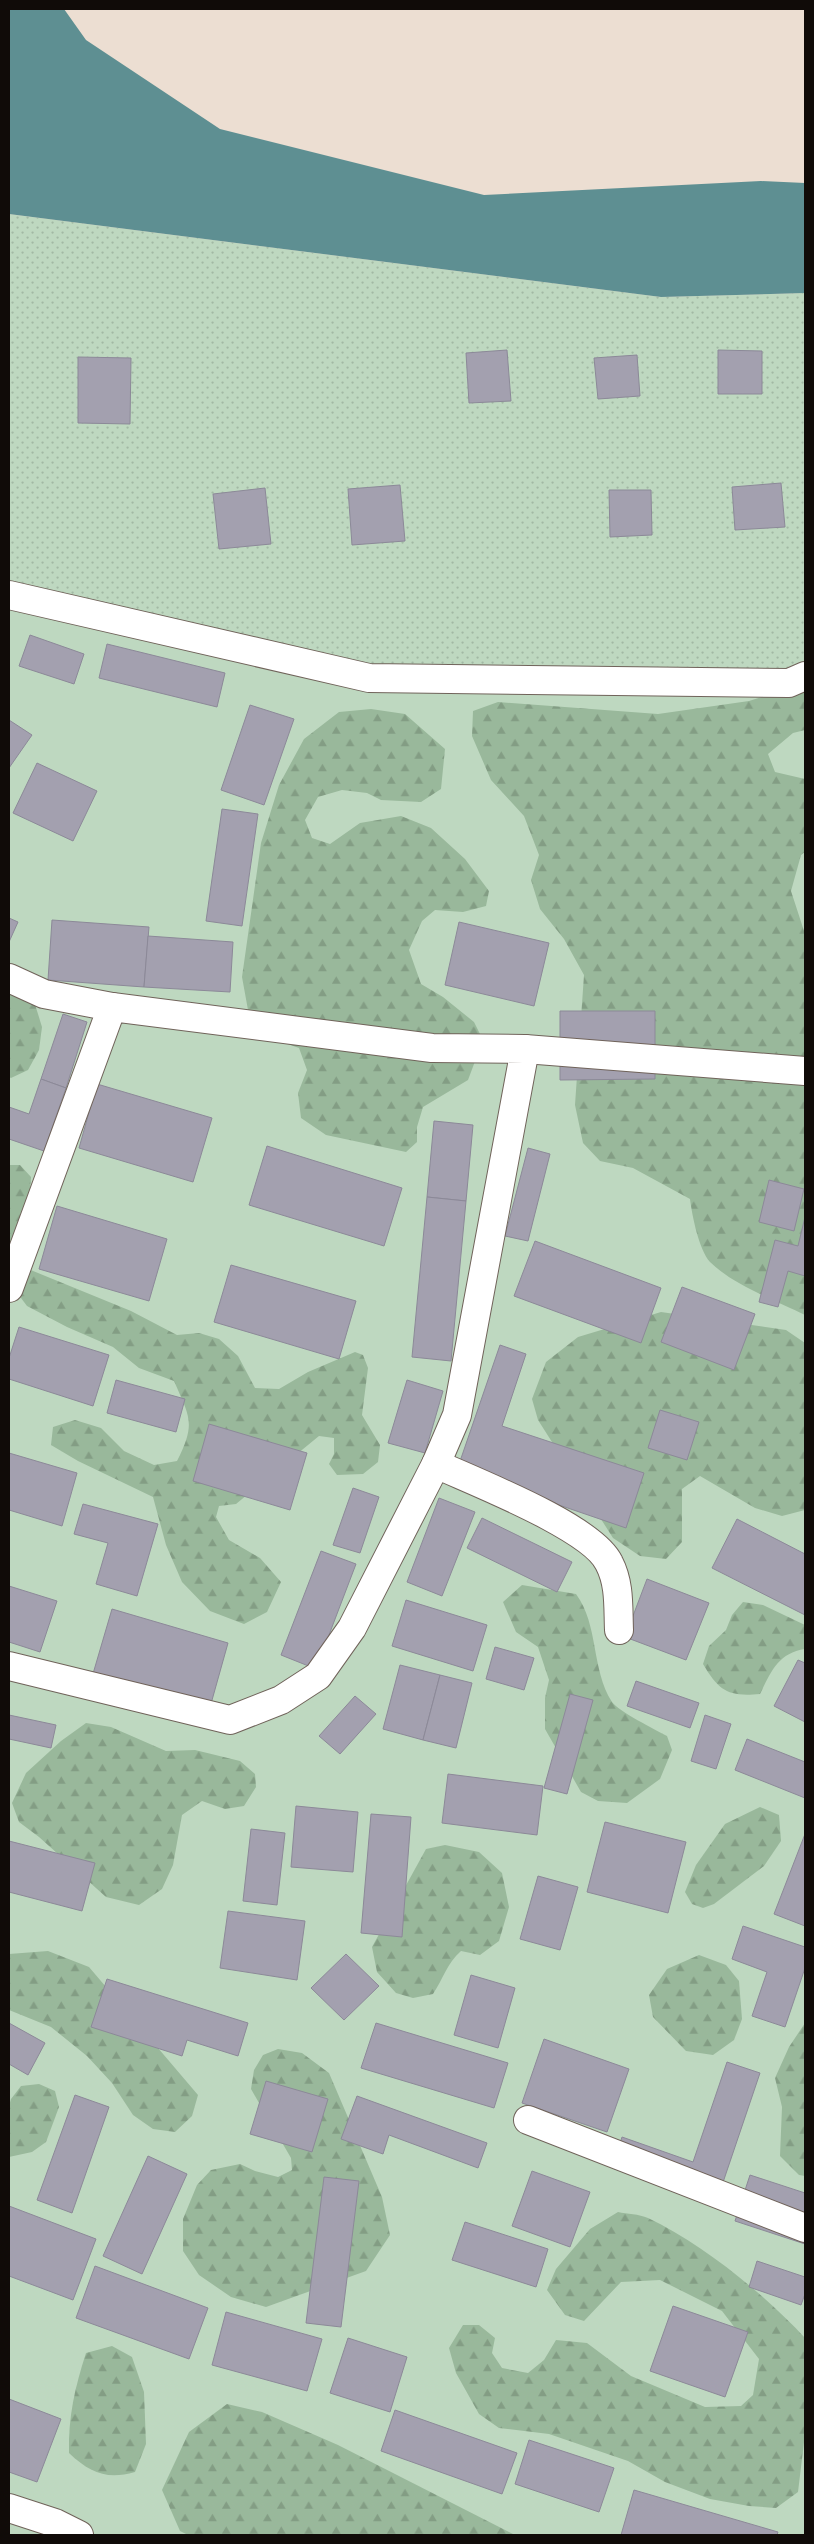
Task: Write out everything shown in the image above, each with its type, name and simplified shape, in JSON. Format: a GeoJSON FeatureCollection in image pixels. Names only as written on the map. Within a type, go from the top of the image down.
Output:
{"type":"FeatureCollection","features":[{"type":"Feature","properties":{"kind":"street"},"geometry":{"type":"LineString","coordinates":[[9,595],[369,678],[790,683],[805,676]]}},
{"type":"Feature","properties":{"kind":"street"},"geometry":{"type":"LineString","coordinates":[[9,978],[44,994],[112,1007],[432,1048],[525,1049],[805,1070]]}},
{"type":"Feature","properties":{"kind":"street"},"geometry":{"type":"LineString","coordinates":[[9,1288],[112,1007]]}},
{"type":"Feature","properties":{"kind":"street"},"geometry":{"type":"LineString","coordinates":[[9,1666],[230,1720],[281,1700],[318,1676],[352,1628],[436,1464],[457,1415],[525,1049]]}},
{"type":"Feature","properties":{"kind":"street"},"geometry":{"type":"LineString","coordinates":[[436,1464],[573,1529],[601,1549],[610,1563],[618,1588],[619,1630]]}},
{"type":"Feature","properties":{"kind":"street"},"geometry":{"type":"LineString","coordinates":[[528,2120],[805,2228]]}},
{"type":"Feature","properties":{"kind":"street"},"geometry":{"type":"LineString","coordinates":[[9,2508],[55,2524],[79,2535]]}},
{"type":"Feature","properties":{"kind":"green space"},"geometry":{"type":"Polygon","coordinates":[[[9,214],[661,297],[805,293],[805,676],[369,678],[9,595],[9,214]]]}},
{"type":"Feature","properties":{"kind":"green space"},"geometry":{"type":"Polygon","coordinates":[[[9,595],[805,676],[805,2535],[9,2535],[9,595]]]}},
{"type":"Feature","properties":{"kind":"green space"},"geometry":{"type":"Polygon","coordinates":[[[805,683],[805,730],[793,733],[768,754],[775,772],[805,779],[805,852],[801,855],[791,891],[805,934],[805,1315],[743,1285],[710,1262],[699,1241],[690,1199],[633,1168],[600,1161],[583,1143],[575,1105],[584,975],[564,939],[540,909],[531,880],[539,855],[524,816],[491,780],[472,736],[473,711],[498,702],[658,714],[749,701],[805,683]]]}},
{"type":"Feature","properties":{"kind":"green space"},"geometry":{"type":"Polygon","coordinates":[[[371,709],[405,714],[445,749],[441,789],[421,802],[381,800],[367,793],[342,790],[318,797],[305,820],[312,838],[330,844],[360,823],[401,816],[431,828],[465,859],[489,891],[486,906],[463,912],[435,910],[422,921],[409,950],[421,984],[443,997],[474,1022],[483,1040],[468,1080],[423,1107],[417,1127],[417,1142],[406,1152],[326,1135],[301,1118],[298,1093],[307,1070],[299,1048],[282,1042],[248,1010],[242,977],[261,843],[279,785],[304,739],[339,712],[371,709]]]}},
{"type":"Feature","properties":{"kind":"green space"},"geometry":{"type":"Polygon","coordinates":[[[9,969],[34,1001],[42,1027],[39,1050],[28,1070],[11,1078],[9,1077],[9,969]]]}},
{"type":"Feature","properties":{"kind":"green space"},"geometry":{"type":"Polygon","coordinates":[[[9,1165],[20,1165],[31,1177],[29,1207],[16,1264],[131,1311],[177,1335],[199,1333],[219,1339],[238,1356],[255,1388],[279,1389],[308,1372],[355,1352],[363,1355],[368,1368],[362,1415],[380,1445],[378,1462],[363,1474],[337,1475],[329,1464],[334,1454],[334,1438],[319,1436],[236,1504],[219,1506],[216,1517],[229,1540],[260,1558],[281,1582],[267,1612],[244,1624],[210,1611],[182,1582],[166,1545],[153,1497],[78,1461],[51,1445],[53,1427],[75,1420],[101,1428],[124,1451],[154,1465],[177,1461],[187,1438],[189,1421],[174,1381],[139,1368],[113,1347],[67,1327],[27,1306],[9,1282],[9,1165]]]}},
{"type":"Feature","properties":{"kind":"green space"},"geometry":{"type":"Polygon","coordinates":[[[661,1312],[786,1330],[805,1343],[805,1510],[782,1516],[755,1508],[700,1476],[682,1489],[682,1542],[666,1559],[640,1556],[613,1538],[538,1420],[532,1399],[546,1362],[578,1337],[661,1312]]]}},
{"type":"Feature","properties":{"kind":"green space"},"geometry":{"type":"Polygon","coordinates":[[[522,1585],[576,1594],[588,1619],[601,1676],[612,1702],[629,1715],[667,1736],[672,1750],[660,1779],[627,1803],[598,1801],[581,1792],[545,1729],[545,1698],[549,1680],[538,1647],[516,1632],[503,1602],[522,1585]]]}},
{"type":"Feature","properties":{"kind":"green space"},"geometry":{"type":"Polygon","coordinates":[[[743,1602],[763,1605],[805,1625],[805,1649],[788,1655],[776,1665],[760,1694],[740,1694],[726,1690],[714,1680],[703,1664],[709,1646],[726,1630],[732,1615],[743,1602]]]}},
{"type":"Feature","properties":{"kind":"green space"},"geometry":{"type":"Polygon","coordinates":[[[86,1723],[111,1727],[166,1751],[195,1750],[240,1761],[255,1774],[256,1787],[244,1806],[225,1809],[202,1801],[182,1815],[173,1865],[162,1889],[139,1905],[106,1897],[39,1837],[19,1822],[12,1803],[26,1773],[61,1741],[86,1723]]]}},
{"type":"Feature","properties":{"kind":"green space"},"geometry":{"type":"Polygon","coordinates":[[[760,1807],[779,1815],[781,1841],[764,1866],[714,1904],[703,1908],[692,1904],[685,1892],[696,1865],[725,1824],[760,1807]]]}},
{"type":"Feature","properties":{"kind":"green space"},"geometry":{"type":"Polygon","coordinates":[[[445,1845],[479,1852],[502,1873],[509,1907],[499,1941],[480,1955],[461,1951],[449,1966],[433,1994],[413,1998],[396,1993],[377,1972],[372,1947],[426,1849],[445,1845]]]}},
{"type":"Feature","properties":{"kind":"green space"},"geometry":{"type":"Polygon","coordinates":[[[48,1951],[89,1967],[198,2095],[192,2116],[175,2132],[153,2129],[133,2115],[112,2083],[87,2056],[51,2027],[9,2010],[9,1954],[48,1951]]]}},
{"type":"Feature","properties":{"kind":"green space"},"geometry":{"type":"Polygon","coordinates":[[[699,1955],[726,1965],[739,1981],[742,2019],[734,2040],[713,2055],[686,2051],[653,2017],[649,1995],[667,1969],[699,1955]]]}},
{"type":"Feature","properties":{"kind":"green space"},"geometry":{"type":"Polygon","coordinates":[[[805,2023],[805,2176],[799,2175],[780,2156],[782,2107],[775,2078],[789,2047],[805,2023]]]}},
{"type":"Feature","properties":{"kind":"green space"},"geometry":{"type":"Polygon","coordinates":[[[278,2049],[302,2053],[329,2073],[382,2197],[390,2235],[366,2271],[266,2307],[231,2297],[199,2275],[183,2251],[183,2219],[197,2185],[211,2170],[240,2164],[255,2171],[278,2177],[292,2170],[291,2158],[251,2089],[254,2070],[263,2055],[278,2049]]]}},
{"type":"Feature","properties":{"kind":"green space"},"geometry":{"type":"Polygon","coordinates":[[[39,2084],[55,2091],[59,2107],[46,2142],[32,2152],[9,2157],[9,2106],[11,2099],[21,2086],[39,2084]]]}},
{"type":"Feature","properties":{"kind":"green space"},"geometry":{"type":"Polygon","coordinates":[[[618,2212],[648,2218],[711,2256],[771,2304],[805,2338],[805,2434],[798,2492],[776,2508],[749,2506],[710,2499],[665,2482],[628,2461],[549,2434],[499,2428],[479,2414],[456,2373],[449,2348],[463,2325],[479,2325],[495,2338],[492,2353],[502,2368],[528,2373],[544,2360],[556,2340],[587,2343],[631,2376],[705,2407],[741,2406],[753,2395],[759,2359],[722,2311],[660,2280],[621,2282],[584,2321],[565,2315],[547,2290],[556,2269],[590,2229],[618,2212]]]}},
{"type":"Feature","properties":{"kind":"green space"},"geometry":{"type":"Polygon","coordinates":[[[112,2346],[132,2357],[144,2392],[146,2444],[135,2472],[107,2475],[84,2466],[69,2453],[70,2427],[73,2402],[86,2353],[112,2346]]]}},
{"type":"Feature","properties":{"kind":"green space"},"geometry":{"type":"Polygon","coordinates":[[[227,2404],[262,2412],[338,2445],[515,2535],[188,2535],[180,2531],[162,2490],[189,2432],[227,2404]]]}},
{"type":"Feature","properties":{"kind":"water"},"geometry":{"type":"Polygon","coordinates":[[[9,9],[64,9],[86,40],[220,129],[484,195],[761,181],[805,183],[805,293],[661,297],[9,214],[9,9]]]}},
{"type":"Feature","properties":{"kind":"building"},"geometry":{"type":"Polygon","coordinates":[[[507,350],[511,401],[469,403],[466,353],[507,350]]]}},
{"type":"Feature","properties":{"kind":"building"},"geometry":{"type":"Polygon","coordinates":[[[718,350],[762,351],[762,394],[718,394],[718,350]]]}},
{"type":"Feature","properties":{"kind":"building"},"geometry":{"type":"Polygon","coordinates":[[[637,355],[640,396],[598,399],[594,358],[637,355]]]}},
{"type":"Feature","properties":{"kind":"building"},"geometry":{"type":"Polygon","coordinates":[[[78,357],[131,358],[130,424],[78,423],[78,357]]]}},
{"type":"Feature","properties":{"kind":"building"},"geometry":{"type":"Polygon","coordinates":[[[781,483],[785,527],[735,530],[732,487],[781,483]]]}},
{"type":"Feature","properties":{"kind":"building"},"geometry":{"type":"Polygon","coordinates":[[[400,485],[405,541],[352,545],[348,489],[400,485]]]}},
{"type":"Feature","properties":{"kind":"building"},"geometry":{"type":"Polygon","coordinates":[[[265,488],[271,544],[219,549],[213,494],[265,488]]]}},
{"type":"Feature","properties":{"kind":"building"},"geometry":{"type":"Polygon","coordinates":[[[609,490],[651,490],[652,535],[610,537],[609,490]]]}},
{"type":"Feature","properties":{"kind":"building"},"geometry":{"type":"Polygon","coordinates":[[[30,635],[84,654],[74,684],[19,666],[30,635]]]}},
{"type":"Feature","properties":{"kind":"building"},"geometry":{"type":"Polygon","coordinates":[[[107,644],[225,673],[217,707],[99,678],[107,644]]]}},
{"type":"Feature","properties":{"kind":"building"},"geometry":{"type":"Polygon","coordinates":[[[250,705],[294,719],[264,805],[221,790],[250,705]]]}},
{"type":"Feature","properties":{"kind":"building"},"geometry":{"type":"Polygon","coordinates":[[[9,720],[32,735],[9,768],[9,720]]]}},
{"type":"Feature","properties":{"kind":"building"},"geometry":{"type":"Polygon","coordinates":[[[37,763],[97,791],[73,841],[13,813],[37,763]]]}},
{"type":"Feature","properties":{"kind":"building"},"geometry":{"type":"Polygon","coordinates":[[[222,809],[258,814],[242,926],[206,921],[222,809]]]}},
{"type":"Feature","properties":{"kind":"building"},"geometry":{"type":"Polygon","coordinates":[[[9,918],[18,922],[9,942],[9,918]]]}},
{"type":"Feature","properties":{"kind":"building"},"geometry":{"type":"Polygon","coordinates":[[[52,920],[149,927],[144,987],[48,980],[52,920]]]}},
{"type":"Feature","properties":{"kind":"building"},"geometry":{"type":"Polygon","coordinates":[[[459,922],[549,943],[534,1006],[445,985],[459,922]]]}},
{"type":"Feature","properties":{"kind":"building"},"geometry":{"type":"Polygon","coordinates":[[[148,936],[233,942],[230,992],[144,987],[148,936]]]}},
{"type":"Feature","properties":{"kind":"building"},"geometry":{"type":"Polygon","coordinates":[[[560,1011],[655,1011],[655,1079],[560,1080],[560,1011]]]}},
{"type":"Feature","properties":{"kind":"building"},"geometry":{"type":"Polygon","coordinates":[[[63,1014],[87,1022],[66,1088],[41,1079],[63,1014]]]}},
{"type":"Feature","properties":{"kind":"building"},"geometry":{"type":"Polygon","coordinates":[[[41,1079],[66,1088],[44,1151],[9,1139],[9,1107],[29,1114],[41,1079]]]}},
{"type":"Feature","properties":{"kind":"building"},"geometry":{"type":"Polygon","coordinates":[[[97,1084],[212,1118],[193,1182],[79,1148],[97,1084]]]}},
{"type":"Feature","properties":{"kind":"building"},"geometry":{"type":"Polygon","coordinates":[[[434,1121],[473,1125],[466,1201],[427,1197],[434,1121]]]}},
{"type":"Feature","properties":{"kind":"building"},"geometry":{"type":"Polygon","coordinates":[[[267,1146],[402,1188],[384,1246],[249,1205],[267,1146]]]}},
{"type":"Feature","properties":{"kind":"building"},"geometry":{"type":"Polygon","coordinates":[[[528,1148],[550,1154],[528,1241],[505,1236],[528,1148]]]}},
{"type":"Feature","properties":{"kind":"building"},"geometry":{"type":"Polygon","coordinates":[[[769,1180],[804,1189],[794,1231],[759,1222],[769,1180]]]}},
{"type":"Feature","properties":{"kind":"building"},"geometry":{"type":"Polygon","coordinates":[[[427,1197],[466,1201],[451,1361],[412,1357],[427,1197]]]}},
{"type":"Feature","properties":{"kind":"building"},"geometry":{"type":"Polygon","coordinates":[[[57,1206],[167,1239],[149,1301],[39,1269],[57,1206]]]}},
{"type":"Feature","properties":{"kind":"building"},"geometry":{"type":"Polygon","coordinates":[[[805,1217],[805,1276],[788,1271],[778,1307],[759,1302],[775,1240],[798,1246],[805,1217]]]}},
{"type":"Feature","properties":{"kind":"building"},"geometry":{"type":"Polygon","coordinates":[[[535,1241],[661,1288],[641,1343],[514,1296],[535,1241]]]}},
{"type":"Feature","properties":{"kind":"building"},"geometry":{"type":"Polygon","coordinates":[[[231,1265],[356,1301],[339,1359],[214,1322],[231,1265]]]}},
{"type":"Feature","properties":{"kind":"building"},"geometry":{"type":"Polygon","coordinates":[[[682,1287],[755,1314],[734,1370],[661,1342],[682,1287]]]}},
{"type":"Feature","properties":{"kind":"building"},"geometry":{"type":"Polygon","coordinates":[[[19,1327],[109,1355],[93,1406],[9,1379],[9,1358],[19,1327]]]}},
{"type":"Feature","properties":{"kind":"building"},"geometry":{"type":"Polygon","coordinates":[[[500,1345],[526,1354],[502,1426],[644,1473],[626,1528],[457,1470],[500,1345]]]}},
{"type":"Feature","properties":{"kind":"building"},"geometry":{"type":"Polygon","coordinates":[[[116,1380],[185,1399],[176,1432],[107,1413],[116,1380]]]}},
{"type":"Feature","properties":{"kind":"building"},"geometry":{"type":"Polygon","coordinates":[[[407,1380],[443,1391],[425,1453],[388,1443],[407,1380]]]}},
{"type":"Feature","properties":{"kind":"building"},"geometry":{"type":"Polygon","coordinates":[[[660,1410],[699,1422],[687,1460],[648,1448],[660,1410]]]}},
{"type":"Feature","properties":{"kind":"building"},"geometry":{"type":"Polygon","coordinates":[[[209,1424],[307,1453],[290,1510],[193,1481],[209,1424]]]}},
{"type":"Feature","properties":{"kind":"building"},"geometry":{"type":"Polygon","coordinates":[[[9,1453],[77,1473],[62,1526],[9,1510],[9,1453]]]}},
{"type":"Feature","properties":{"kind":"building"},"geometry":{"type":"Polygon","coordinates":[[[353,1488],[379,1497],[360,1553],[333,1545],[353,1488]]]}},
{"type":"Feature","properties":{"kind":"building"},"geometry":{"type":"Polygon","coordinates":[[[439,1498],[475,1512],[442,1596],[407,1582],[439,1498]]]}},
{"type":"Feature","properties":{"kind":"building"},"geometry":{"type":"Polygon","coordinates":[[[83,1504],[158,1524],[137,1596],[96,1584],[108,1543],[74,1534],[83,1504]]]}},
{"type":"Feature","properties":{"kind":"building"},"geometry":{"type":"Polygon","coordinates":[[[482,1518],[572,1562],[557,1592],[467,1548],[482,1518]]]}},
{"type":"Feature","properties":{"kind":"building"},"geometry":{"type":"Polygon","coordinates":[[[737,1519],[805,1554],[805,1615],[712,1568],[737,1519]]]}},
{"type":"Feature","properties":{"kind":"building"},"geometry":{"type":"Polygon","coordinates":[[[321,1551],[356,1564],[316,1669],[281,1655],[321,1551]]]}},
{"type":"Feature","properties":{"kind":"building"},"geometry":{"type":"Polygon","coordinates":[[[647,1579],[709,1603],[686,1660],[625,1637],[647,1579]]]}},
{"type":"Feature","properties":{"kind":"building"},"geometry":{"type":"Polygon","coordinates":[[[9,1586],[57,1601],[40,1652],[9,1642],[9,1586]]]}},
{"type":"Feature","properties":{"kind":"building"},"geometry":{"type":"Polygon","coordinates":[[[406,1600],[487,1625],[473,1671],[392,1646],[406,1600]]]}},
{"type":"Feature","properties":{"kind":"building"},"geometry":{"type":"Polygon","coordinates":[[[112,1609],[228,1643],[207,1718],[90,1684],[112,1609]]]}},
{"type":"Feature","properties":{"kind":"building"},"geometry":{"type":"Polygon","coordinates":[[[495,1647],[534,1658],[524,1690],[486,1679],[495,1647]]]}},
{"type":"Feature","properties":{"kind":"building"},"geometry":{"type":"Polygon","coordinates":[[[798,1660],[805,1663],[805,1722],[774,1706],[798,1660]]]}},
{"type":"Feature","properties":{"kind":"building"},"geometry":{"type":"Polygon","coordinates":[[[400,1665],[440,1675],[423,1740],[383,1729],[400,1665]]]}},
{"type":"Feature","properties":{"kind":"building"},"geometry":{"type":"Polygon","coordinates":[[[440,1675],[472,1683],[456,1748],[423,1740],[440,1675]]]}},
{"type":"Feature","properties":{"kind":"building"},"geometry":{"type":"Polygon","coordinates":[[[636,1681],[699,1703],[690,1728],[627,1706],[636,1681]]]}},
{"type":"Feature","properties":{"kind":"building"},"geometry":{"type":"Polygon","coordinates":[[[570,1694],[593,1700],[567,1794],[544,1788],[570,1694]]]}},
{"type":"Feature","properties":{"kind":"building"},"geometry":{"type":"Polygon","coordinates":[[[355,1696],[376,1714],[340,1754],[319,1736],[355,1696]]]}},
{"type":"Feature","properties":{"kind":"building"},"geometry":{"type":"Polygon","coordinates":[[[9,1715],[56,1725],[51,1748],[9,1739],[9,1715]]]}},
{"type":"Feature","properties":{"kind":"building"},"geometry":{"type":"Polygon","coordinates":[[[705,1715],[731,1724],[716,1769],[691,1761],[705,1715]]]}},
{"type":"Feature","properties":{"kind":"building"},"geometry":{"type":"Polygon","coordinates":[[[747,1739],[805,1762],[805,1798],[735,1770],[747,1739]]]}},
{"type":"Feature","properties":{"kind":"building"},"geometry":{"type":"Polygon","coordinates":[[[448,1774],[543,1786],[537,1835],[442,1823],[448,1774]]]}},
{"type":"Feature","properties":{"kind":"building"},"geometry":{"type":"Polygon","coordinates":[[[296,1806],[358,1812],[353,1872],[291,1867],[296,1806]]]}},
{"type":"Feature","properties":{"kind":"building"},"geometry":{"type":"Polygon","coordinates":[[[371,1814],[411,1817],[402,1937],[361,1933],[371,1814]]]}},
{"type":"Feature","properties":{"kind":"building"},"geometry":{"type":"Polygon","coordinates":[[[605,1822],[686,1842],[668,1913],[587,1892],[605,1822]]]}},
{"type":"Feature","properties":{"kind":"building"},"geometry":{"type":"Polygon","coordinates":[[[251,1829],[285,1833],[277,1905],[243,1901],[251,1829]]]}},
{"type":"Feature","properties":{"kind":"building"},"geometry":{"type":"Polygon","coordinates":[[[805,1834],[805,1926],[774,1914],[805,1834]]]}},
{"type":"Feature","properties":{"kind":"building"},"geometry":{"type":"Polygon","coordinates":[[[9,1841],[95,1863],[82,1911],[9,1892],[9,1841]]]}},
{"type":"Feature","properties":{"kind":"building"},"geometry":{"type":"Polygon","coordinates":[[[538,1876],[578,1887],[560,1950],[520,1939],[538,1876]]]}},
{"type":"Feature","properties":{"kind":"building"},"geometry":{"type":"Polygon","coordinates":[[[228,1911],[305,1921],[297,1980],[220,1968],[228,1911]]]}},
{"type":"Feature","properties":{"kind":"building"},"geometry":{"type":"Polygon","coordinates":[[[743,1926],[805,1947],[805,1968],[785,2027],[752,2016],[767,1972],[732,1959],[743,1926]]]}},
{"type":"Feature","properties":{"kind":"building"},"geometry":{"type":"Polygon","coordinates":[[[346,1954],[379,1986],[344,2020],[311,1988],[346,1954]]]}},
{"type":"Feature","properties":{"kind":"building"},"geometry":{"type":"Polygon","coordinates":[[[471,1975],[515,1988],[498,2048],[454,2035],[471,1975]]]}},
{"type":"Feature","properties":{"kind":"building"},"geometry":{"type":"Polygon","coordinates":[[[107,1979],[248,2023],[238,2056],[187,2040],[182,2056],[91,2027],[107,1979]]]}},
{"type":"Feature","properties":{"kind":"building"},"geometry":{"type":"Polygon","coordinates":[[[9,2023],[45,2043],[28,2075],[9,2064],[9,2023]]]}},
{"type":"Feature","properties":{"kind":"building"},"geometry":{"type":"Polygon","coordinates":[[[376,2023],[508,2063],[494,2108],[361,2068],[376,2023]]]}},
{"type":"Feature","properties":{"kind":"building"},"geometry":{"type":"Polygon","coordinates":[[[544,2039],[629,2069],[607,2132],[522,2103],[544,2039]]]}},
{"type":"Feature","properties":{"kind":"building"},"geometry":{"type":"Polygon","coordinates":[[[727,2062],[760,2073],[716,2203],[612,2168],[622,2137],[693,2162],[727,2062]]]}},
{"type":"Feature","properties":{"kind":"building"},"geometry":{"type":"Polygon","coordinates":[[[266,2081],[328,2099],[312,2152],[250,2134],[266,2081]]]}},
{"type":"Feature","properties":{"kind":"building"},"geometry":{"type":"Polygon","coordinates":[[[75,2095],[109,2107],[72,2213],[37,2200],[75,2095]]]}},
{"type":"Feature","properties":{"kind":"building"},"geometry":{"type":"Polygon","coordinates":[[[357,2096],[487,2143],[478,2168],[389,2135],[383,2154],[341,2139],[357,2096]]]}},
{"type":"Feature","properties":{"kind":"building"},"geometry":{"type":"Polygon","coordinates":[[[148,2156],[187,2174],[142,2274],[103,2256],[148,2156]]]}},
{"type":"Feature","properties":{"kind":"building"},"geometry":{"type":"Polygon","coordinates":[[[532,2171],[590,2192],[570,2247],[512,2226],[532,2171]]]}},
{"type":"Feature","properties":{"kind":"building"},"geometry":{"type":"Polygon","coordinates":[[[750,2175],[805,2193],[805,2244],[735,2221],[750,2175]]]}},
{"type":"Feature","properties":{"kind":"building"},"geometry":{"type":"Polygon","coordinates":[[[324,2177],[359,2181],[341,2327],[306,2323],[324,2177]]]}},
{"type":"Feature","properties":{"kind":"building"},"geometry":{"type":"Polygon","coordinates":[[[9,2206],[96,2239],[73,2300],[9,2276],[9,2206]]]}},
{"type":"Feature","properties":{"kind":"building"},"geometry":{"type":"Polygon","coordinates":[[[465,2222],[548,2249],[536,2287],[452,2260],[465,2222]]]}},
{"type":"Feature","properties":{"kind":"building"},"geometry":{"type":"Polygon","coordinates":[[[757,2261],[805,2277],[805,2294],[801,2305],[749,2287],[757,2261]]]}},
{"type":"Feature","properties":{"kind":"building"},"geometry":{"type":"Polygon","coordinates":[[[95,2266],[208,2308],[189,2359],[76,2318],[95,2266]]]}},
{"type":"Feature","properties":{"kind":"building"},"geometry":{"type":"Polygon","coordinates":[[[673,2306],[748,2332],[725,2397],[650,2371],[673,2306]]]}},
{"type":"Feature","properties":{"kind":"building"},"geometry":{"type":"Polygon","coordinates":[[[226,2312],[322,2339],[307,2391],[212,2365],[226,2312]]]}},
{"type":"Feature","properties":{"kind":"building"},"geometry":{"type":"Polygon","coordinates":[[[348,2338],[407,2357],[390,2412],[330,2393],[348,2338]]]}},
{"type":"Feature","properties":{"kind":"building"},"geometry":{"type":"Polygon","coordinates":[[[9,2399],[61,2419],[37,2482],[9,2472],[9,2399]]]}},
{"type":"Feature","properties":{"kind":"building"},"geometry":{"type":"Polygon","coordinates":[[[395,2410],[517,2453],[502,2494],[381,2451],[395,2410]]]}},
{"type":"Feature","properties":{"kind":"building"},"geometry":{"type":"Polygon","coordinates":[[[529,2440],[614,2468],[599,2512],[515,2484],[529,2440]]]}},
{"type":"Feature","properties":{"kind":"building"},"geometry":{"type":"Polygon","coordinates":[[[634,2490],[778,2532],[777,2535],[621,2535],[634,2490]]]}}]}
